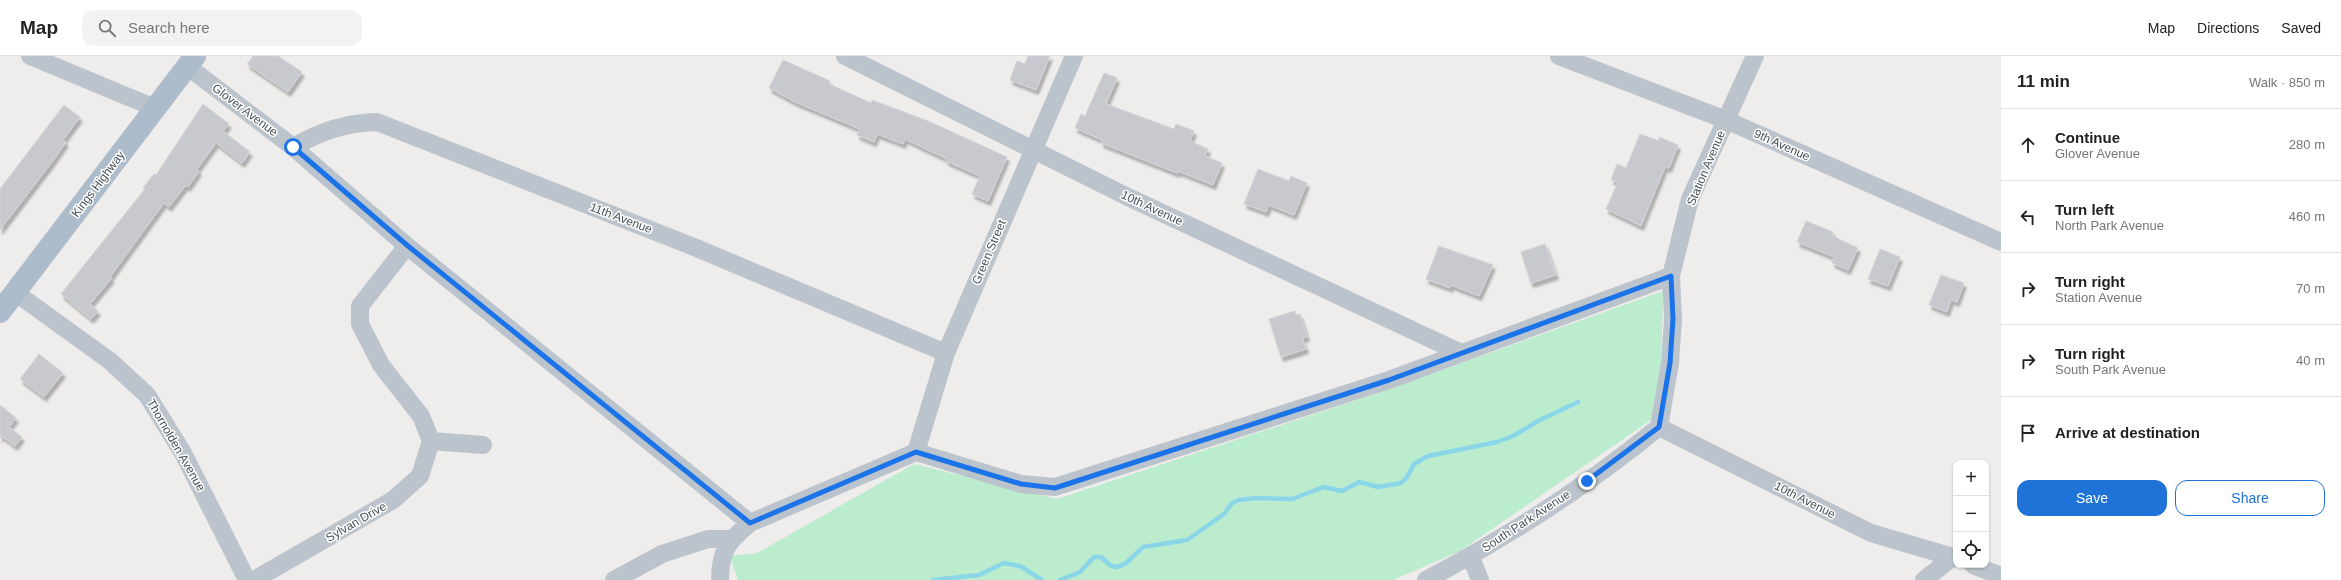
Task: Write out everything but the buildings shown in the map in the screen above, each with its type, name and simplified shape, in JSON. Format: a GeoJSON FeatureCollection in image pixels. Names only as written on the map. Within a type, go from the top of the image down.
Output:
{"type":"FeatureCollection","features":[{"type":"Feature","properties":{"kind":"main road","name":"Kings Highway"},"geometry":{"type":"LineString","coordinates":[[0,312],[16,293],[191,61]]}},
{"type":"Feature","properties":{"kind":"street"},"geometry":{"type":"LineString","coordinates":[[30,56],[155,108]]}},
{"type":"Feature","properties":{"kind":"street","name":"10th Avenue"},"geometry":{"type":"LineString","coordinates":[[845,56],[1128,197],[1462,353]]}},
{"type":"Feature","properties":{"kind":"street","name":"Green Street"},"geometry":{"type":"LineString","coordinates":[[916,452],[946,353],[1074,56]]}},
{"type":"Feature","properties":{"kind":"street","name":"9th Avenue"},"geometry":{"type":"LineString","coordinates":[[1559,56],[1726,120],[2001,242]]}},
{"type":"Feature","properties":{"kind":"street","name":"Station Avenue"},"geometry":{"type":"LineString","coordinates":[[1659,427],[1670,363],[1673,319],[1671,276],[1690,199],[1755,56]]}},
{"type":"Feature","properties":{"kind":"street","name":"Glover Avenue"},"geometry":{"type":"LineString","coordinates":[[191,61],[408,246],[750,523]]}},
{"type":"Feature","properties":{"kind":"street","name":"11th Avenue"},"geometry":{"type":"LineString","coordinates":[[293,147],[319,132],[354,123],[376,122],[694,247],[946,353]]}},
{"type":"Feature","properties":{"kind":"street"},"geometry":{"type":"LineString","coordinates":[[408,246],[360,306],[360,324],[381,365],[421,416],[431,441],[483,445]]}},
{"type":"Feature","properties":{"kind":"street"},"geometry":{"type":"LineString","coordinates":[[720,580],[720,564],[731,539],[750,523],[916,452],[1021,484],[1055,488],[1389,380],[1671,276]]}},
{"type":"Feature","properties":{"kind":"street","name":"Thornolden Avenue"},"geometry":{"type":"LineString","coordinates":[[16,293],[110,361],[147,395],[183,453],[247,580]]}},
{"type":"Feature","properties":{"kind":"street","name":"10th Avenue"},"geometry":{"type":"LineString","coordinates":[[1659,427],[1871,533],[1953,557]]}},
{"type":"Feature","properties":{"kind":"street","name":"South Park Avenue"},"geometry":{"type":"LineString","coordinates":[[1426,580],[1471,557],[1587,481],[1659,427]]}},
{"type":"Feature","properties":{"kind":"street","name":"Sylvan Drive"},"geometry":{"type":"LineString","coordinates":[[254,580],[393,500],[420,476],[431,441]]}},
{"type":"Feature","properties":{"kind":"street"},"geometry":{"type":"LineString","coordinates":[[614,580],[662,554],[708,539],[731,539]]}},
{"type":"Feature","properties":{"kind":"street"},"geometry":{"type":"LineString","coordinates":[[1471,557],[1480,580]]}},
{"type":"Feature","properties":{"kind":"street"},"geometry":{"type":"LineString","coordinates":[[1924,580],[1953,559]]}},
{"type":"Feature","properties":{"kind":"street"},"geometry":{"type":"LineString","coordinates":[[1981,568],[2001,576]]}},
{"type":"Feature","properties":{"kind":"green space"},"geometry":{"type":"Polygon","coordinates":[[[1663,291],[1661,369],[1651,420],[1460,551],[1393,580],[738,580],[730,556],[757,553],[914,464],[1057,499],[1384,391],[1663,291]]]}},
{"type":"Feature","properties":{"kind":"waterway"},"geometry":{"type":"LineString","coordinates":[[1060,580],[1080,572],[1094,557],[1101,557],[1111,566],[1116,567],[1125,564],[1143,547],[1187,540],[1224,514],[1232,503],[1239,500],[1256,498],[1292,499],[1324,487],[1342,491],[1359,482],[1378,487],[1401,483],[1407,477],[1414,464],[1428,456],[1497,442],[1513,436],[1538,421],[1578,402]]}},
{"type":"Feature","properties":{"kind":"waterway"},"geometry":{"type":"LineString","coordinates":[[933,580],[979,575],[1004,563],[1020,566],[1042,580]]}},
{"type":"Feature","properties":{"kind":"route"},"geometry":{"type":"LineString","coordinates":[[293,147],[408,246],[750,523],[916,452],[1021,484],[1055,488],[1389,380],[1671,276],[1673,319],[1670,363],[1659,427],[1587,481]]}}]}
